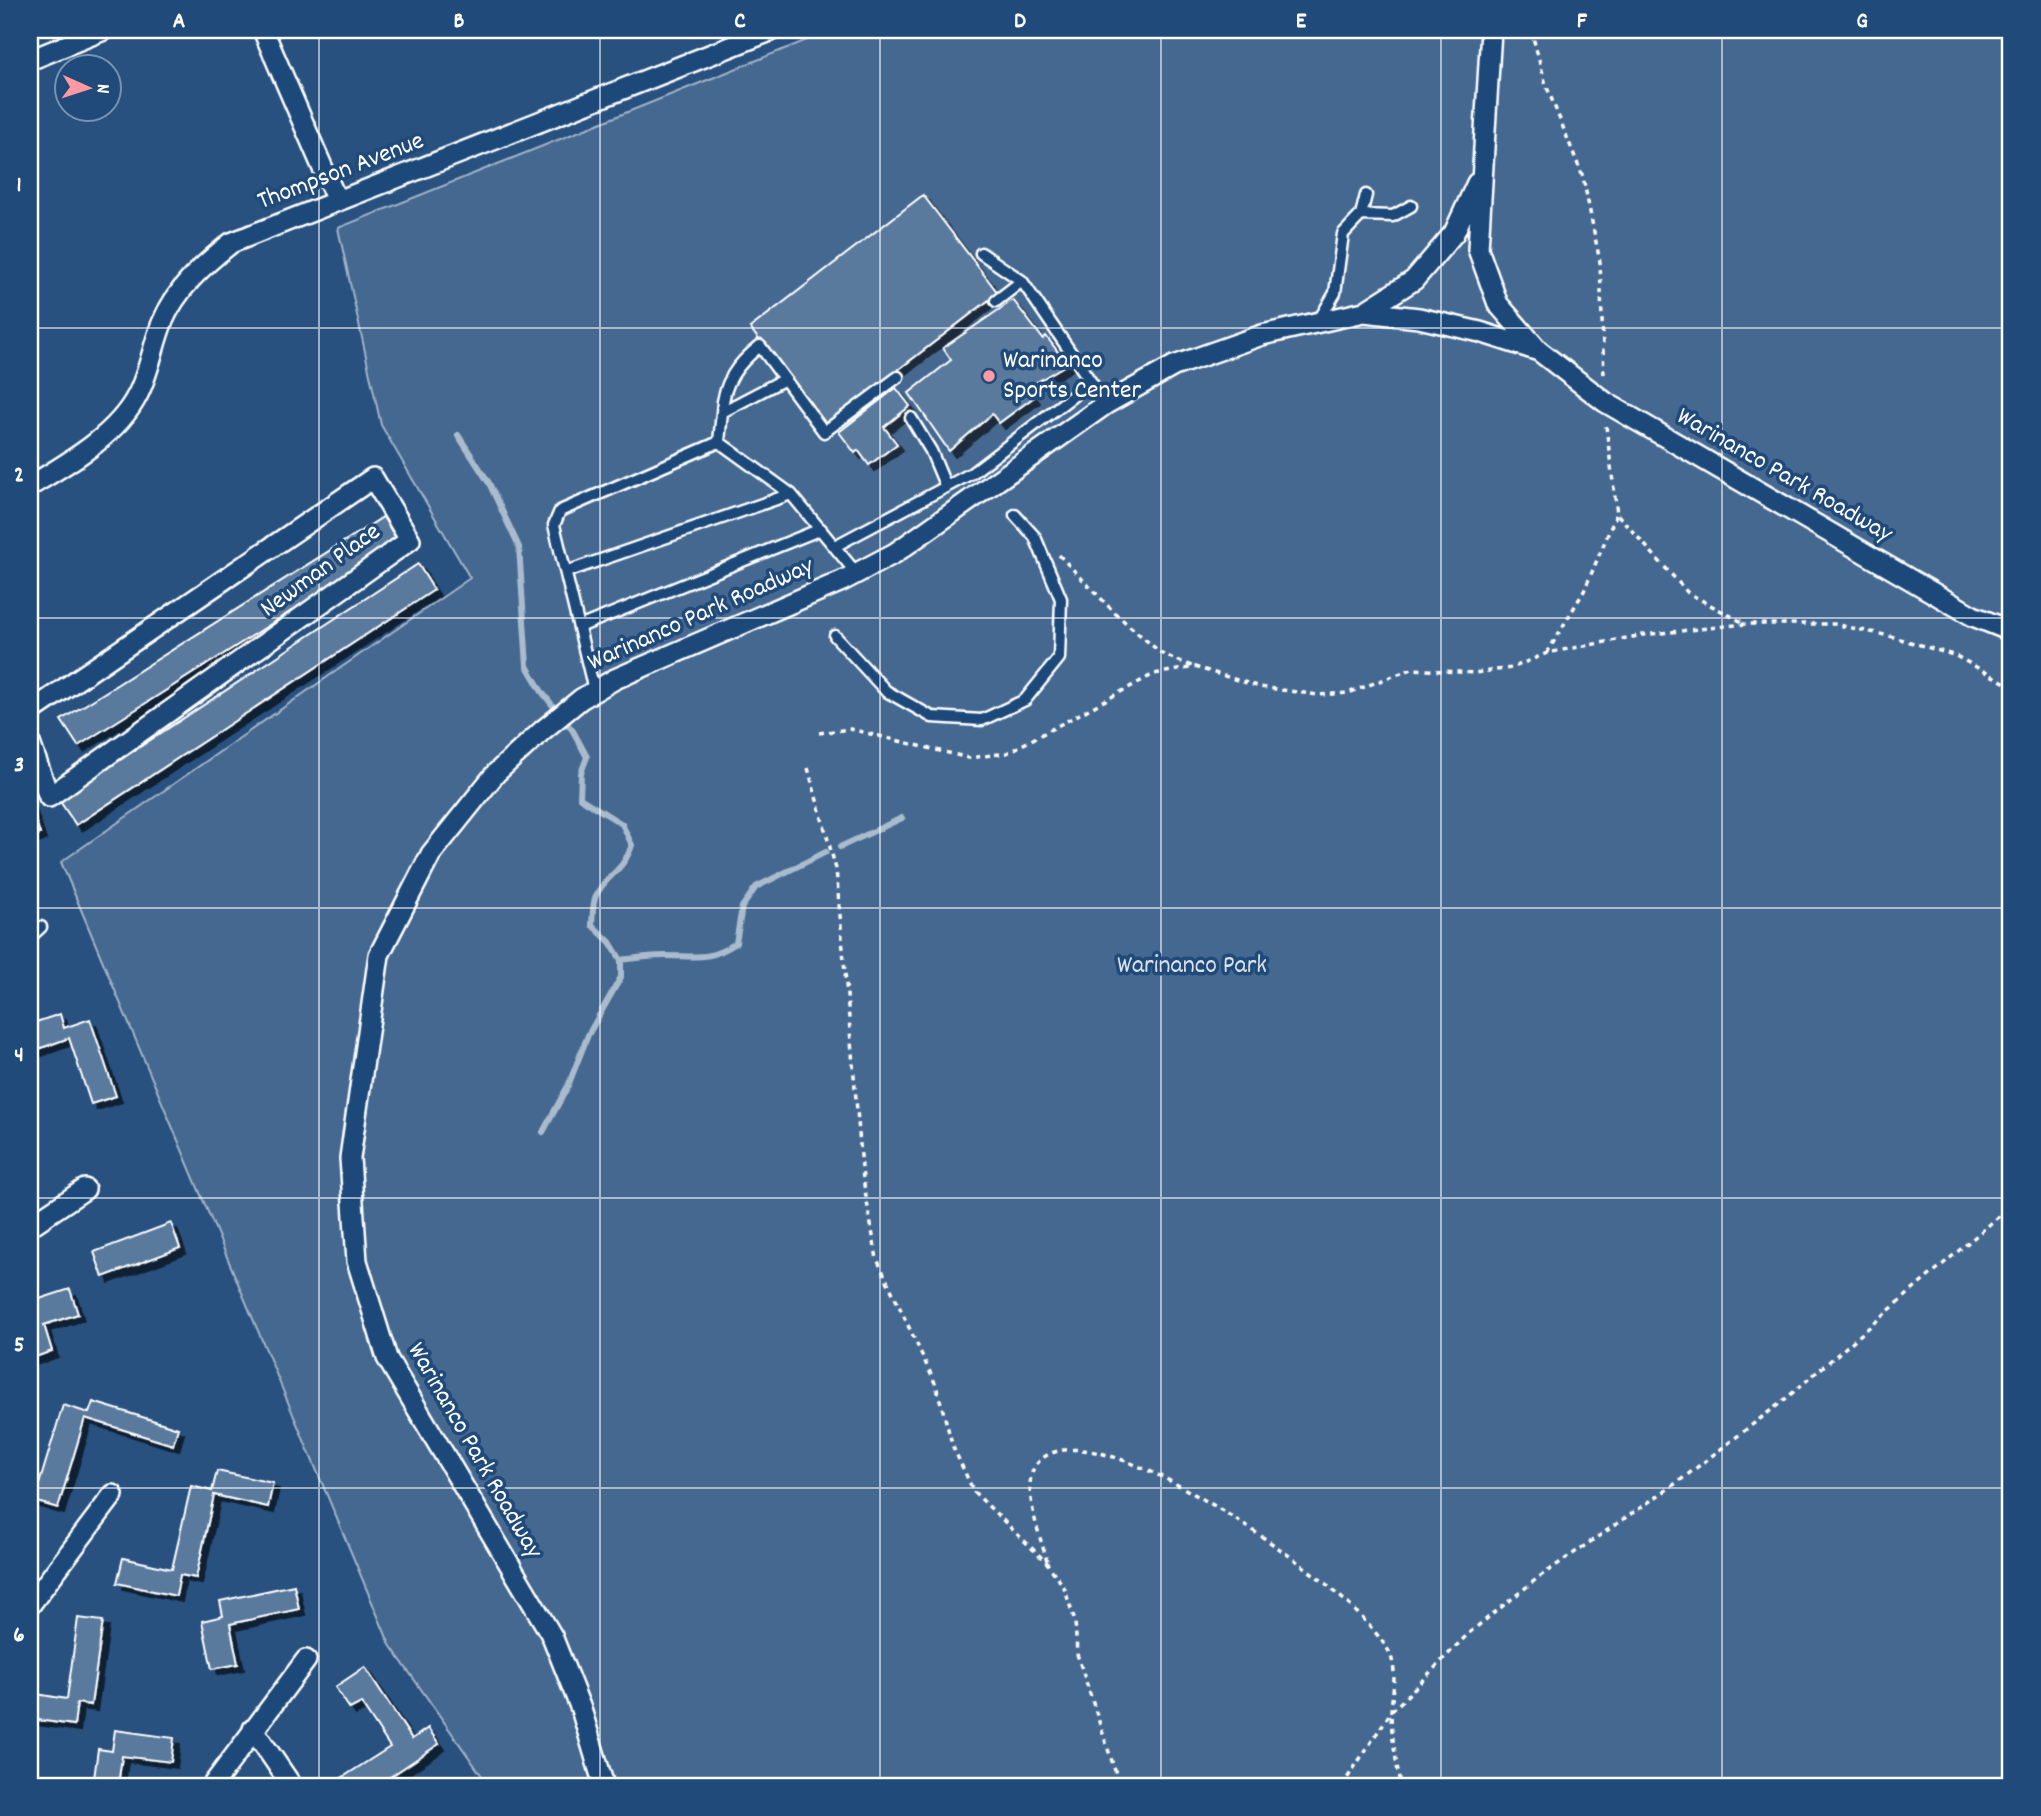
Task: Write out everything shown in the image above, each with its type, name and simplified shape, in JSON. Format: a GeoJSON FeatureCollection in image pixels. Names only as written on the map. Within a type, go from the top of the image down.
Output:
{"type":"FeatureCollection","features":[{"type":"Feature","properties":{"kind":"street"},"geometry":{"type":"LineString","coordinates":[[30,60],[104,30]]}},
{"type":"Feature","properties":{"kind":"street"},"geometry":{"type":"LineString","coordinates":[[263,30],[337,201]]}},
{"type":"Feature","properties":{"kind":"street","name":"Thompson Avenue"},"geometry":{"type":"LineString","coordinates":[[30,486],[69,462],[119,421],[138,394],[163,320],[194,272],[230,243],[769,30]]}},
{"type":"Feature","properties":{"kind":"street","name":"Warinanco Park Roadway"},"geometry":{"type":"LineString","coordinates":[[1491,30],[1480,176],[1478,249],[1498,304],[1539,351],[1605,402],[1973,616],[2011,631]]}},
{"type":"Feature","properties":{"kind":"street","name":"Warinanco Park Roadway"},"geometry":{"type":"LineString","coordinates":[[1364,312],[1414,280],[1438,252],[1454,233],[1480,176]]}},
{"type":"Feature","properties":{"kind":"street","name":"Warinanco Park Roadway"},"geometry":{"type":"LineString","coordinates":[[604,1786],[581,1709],[552,1636],[387,1358],[357,1261],[351,1158],[379,955],[431,854],[496,773],[588,694],[642,665],[857,574],[927,531],[1106,404],[1174,366],[1262,335],[1364,312],[1419,318],[1468,329],[1539,351]]}},
{"type":"Feature","properties":{"kind":"street","name":"Newman Place"},"geometry":{"type":"LineString","coordinates":[[30,712],[373,478],[410,540],[49,797],[30,743]]}},
{"type":"Feature","properties":{"kind":"street"},"geometry":{"type":"LineString","coordinates":[[30,1226],[85,1189]]}},
{"type":"Feature","properties":{"kind":"street"},"geometry":{"type":"LineString","coordinates":[[30,1605],[113,1494]]}},
{"type":"Feature","properties":{"kind":"street"},"geometry":{"type":"LineString","coordinates":[[212,1786],[306,1660]]}},
{"type":"Feature","properties":{"kind":"street"},"geometry":{"type":"LineString","coordinates":[[253,1729],[292,1786]]}},
{"type":"Feature","properties":{"kind":"lane"},"geometry":{"type":"LineString","coordinates":[[1317,323],[1335,293],[1343,234],[1361,215],[1366,195]]}},
{"type":"Feature","properties":{"kind":"lane"},"geometry":{"type":"LineString","coordinates":[[1361,215],[1393,216],[1411,205]]}},
{"type":"Feature","properties":{"kind":"lane"},"geometry":{"type":"LineString","coordinates":[[981,253],[1022,281],[1106,404]]}},
{"type":"Feature","properties":{"kind":"lane"},"geometry":{"type":"LineString","coordinates":[[996,301],[1022,281]]}},
{"type":"Feature","properties":{"kind":"lane"},"geometry":{"type":"LineString","coordinates":[[719,442],[722,393],[745,358],[760,346],[824,432],[898,377]]}},
{"type":"Feature","properties":{"kind":"lane"},"geometry":{"type":"LineString","coordinates":[[722,412],[783,380]]}},
{"type":"Feature","properties":{"kind":"lane"},"geometry":{"type":"LineString","coordinates":[[835,546],[972,473],[1091,382]]}},
{"type":"Feature","properties":{"kind":"lane"},"geometry":{"type":"LineString","coordinates":[[911,418],[931,451],[946,487]]}},
{"type":"Feature","properties":{"kind":"lane"},"geometry":{"type":"LineString","coordinates":[[719,442],[791,494],[857,574]]}},
{"type":"Feature","properties":{"kind":"lane"},"geometry":{"type":"LineString","coordinates":[[588,694],[579,627],[554,525],[560,511],[719,442]]}},
{"type":"Feature","properties":{"kind":"lane"},"geometry":{"type":"LineString","coordinates":[[566,572],[791,494]]}},
{"type":"Feature","properties":{"kind":"lane"},"geometry":{"type":"LineString","coordinates":[[835,636],[886,691],[932,717],[982,720],[1025,700],[1059,658],[1061,599],[1035,537],[1015,515]]}},
{"type":"Feature","properties":{"kind":"lane"},"geometry":{"type":"LineString","coordinates":[[579,627],[821,529]]}},
{"type":"Feature","properties":{"kind":"lane"},"geometry":{"type":"LineString","coordinates":[[30,937],[41,927]]}},
{"type":"Feature","properties":{"kind":"path"},"geometry":{"type":"LineString","coordinates":[[1531,30],[1546,85],[1583,177],[1600,262],[1605,402],[1617,514],[1584,591],[1547,653]]}},
{"type":"Feature","properties":{"kind":"path"},"geometry":{"type":"LineString","coordinates":[[1617,514],[1688,593],[1745,624]]}},
{"type":"Feature","properties":{"kind":"path"},"geometry":{"type":"LineString","coordinates":[[1035,537],[1070,563],[1117,615],[1162,654],[1260,687],[1318,695],[1348,693],[1412,668],[1474,673],[1512,668],[1547,653],[1643,635],[1745,624],[1834,624],[1895,637],[1956,656],[2011,686]]}},
{"type":"Feature","properties":{"kind":"path"},"geometry":{"type":"LineString","coordinates":[[819,733],[850,729],[892,737],[933,751],[969,758],[1007,753],[1154,674],[1195,667]]}},
{"type":"Feature","properties":{"kind":"path"},"geometry":{"type":"LineString","coordinates":[[808,768],[836,869],[863,1179],[877,1259],[936,1385],[953,1447],[974,1492],[1047,1563],[1064,1587],[1075,1620],[1077,1654],[1120,1786]]}},
{"type":"Feature","properties":{"kind":"path"},"geometry":{"type":"LineString","coordinates":[[1342,1786],[1391,1712],[1469,1633],[1539,1577],[1678,1482],[1783,1401],[2011,1206]]}},
{"type":"Feature","properties":{"kind":"path"},"geometry":{"type":"LineString","coordinates":[[1047,1563],[1030,1493],[1034,1468],[1052,1452],[1079,1448],[1131,1461],[1233,1517],[1327,1585],[1387,1647],[1396,1679],[1391,1712],[1400,1786]]}},
{"type":"Feature","properties":{"kind":"green space","name":"Warinanco Park"},"geometry":{"type":"Polygon","coordinates":[[[832,30],[2011,30],[2011,1786],[489,1786],[390,1645],[61,862],[470,578],[381,425],[338,228],[832,30]]]}},
{"type":"Feature","properties":{"kind":"building"},"geometry":{"type":"Polygon","coordinates":[[[923,195],[998,293],[825,426],[750,328],[923,195]]]}},
{"type":"Feature","properties":{"kind":"building","name":"Warinanco Sports Center"},"geometry":{"type":"Polygon","coordinates":[[[1013,300],[1043,339],[1046,336],[1067,364],[1027,388],[1034,397],[999,423],[992,414],[949,451],[909,393],[951,360],[943,348],[1013,300]]]}},
{"type":"Feature","properties":{"kind":"building"},"geometry":{"type":"Polygon","coordinates":[[[896,388],[910,406],[884,427],[897,444],[869,465],[858,450],[855,453],[839,432],[896,388]]]}},
{"type":"Feature","properties":{"kind":"building"},"geometry":{"type":"Polygon","coordinates":[[[383,517],[399,543],[78,746],[61,720],[383,517]]]}},
{"type":"Feature","properties":{"kind":"building"},"geometry":{"type":"Polygon","coordinates":[[[418,564],[434,590],[76,825],[59,800],[418,564]]]}},
{"type":"Feature","properties":{"kind":"building"},"geometry":{"type":"Polygon","coordinates":[[[30,803],[40,834],[30,838],[30,803]]]}},
{"type":"Feature","properties":{"kind":"building"},"geometry":{"type":"Polygon","coordinates":[[[60,1014],[64,1028],[90,1019],[116,1096],[91,1104],[69,1038],[30,1052],[30,1024],[60,1014]]]}},
{"type":"Feature","properties":{"kind":"building"},"geometry":{"type":"Polygon","coordinates":[[[171,1223],[180,1248],[103,1277],[94,1252],[171,1223]]]}},
{"type":"Feature","properties":{"kind":"building"},"geometry":{"type":"Polygon","coordinates":[[[70,1289],[78,1314],[44,1325],[52,1351],[30,1359],[30,1302],[70,1289]]]}},
{"type":"Feature","properties":{"kind":"building"},"geometry":{"type":"Polygon","coordinates":[[[93,1402],[178,1428],[173,1445],[85,1418],[58,1508],[34,1501],[63,1405],[89,1413],[93,1402]]]}},
{"type":"Feature","properties":{"kind":"building"},"geometry":{"type":"Polygon","coordinates":[[[217,1471],[273,1483],[268,1507],[214,1495],[196,1578],[180,1575],[176,1596],[117,1583],[123,1558],[172,1569],[191,1486],[212,1491],[217,1471]]]}},
{"type":"Feature","properties":{"kind":"building"},"geometry":{"type":"Polygon","coordinates":[[[294,1585],[299,1609],[230,1624],[238,1664],[212,1669],[202,1621],[223,1616],[220,1601],[294,1585]]]}},
{"type":"Feature","properties":{"kind":"building"},"geometry":{"type":"Polygon","coordinates":[[[78,1618],[103,1621],[91,1705],[77,1703],[74,1725],[30,1719],[30,1693],[67,1699],[78,1618]]]}},
{"type":"Feature","properties":{"kind":"building"},"geometry":{"type":"Polygon","coordinates":[[[365,1667],[412,1739],[428,1728],[439,1744],[381,1783],[383,1786],[329,1786],[390,1747],[361,1703],[350,1709],[335,1687],[365,1667]]]}},
{"type":"Feature","properties":{"kind":"building"},"geometry":{"type":"Polygon","coordinates":[[[115,1730],[174,1738],[171,1762],[122,1756],[118,1786],[93,1786],[98,1749],[112,1751],[115,1730]]]}},
{"type":"Feature","properties":{"kind":"waterway"},"geometry":{"type":"LineString","coordinates":[[458,435],[489,483],[519,547],[527,666],[542,692],[573,731],[587,757],[581,773],[580,798],[622,824],[632,845],[624,862],[599,889],[593,910],[592,925],[610,942],[621,960],[621,977],[588,1035],[568,1086],[543,1132]]}},
{"type":"Feature","properties":{"kind":"waterway"},"geometry":{"type":"LineString","coordinates":[[840,847],[902,818]]}},
{"type":"Feature","properties":{"kind":"waterway"},"geometry":{"type":"LineString","coordinates":[[621,960],[655,956],[702,956],[727,949],[736,943],[742,907],[756,887],[826,852]]}},
{"type":"Feature","properties":{"kind":"place","name":"Warinanco Sports Center"},"geometry":{"type":"Point","coordinates":[989,376]}}]}
